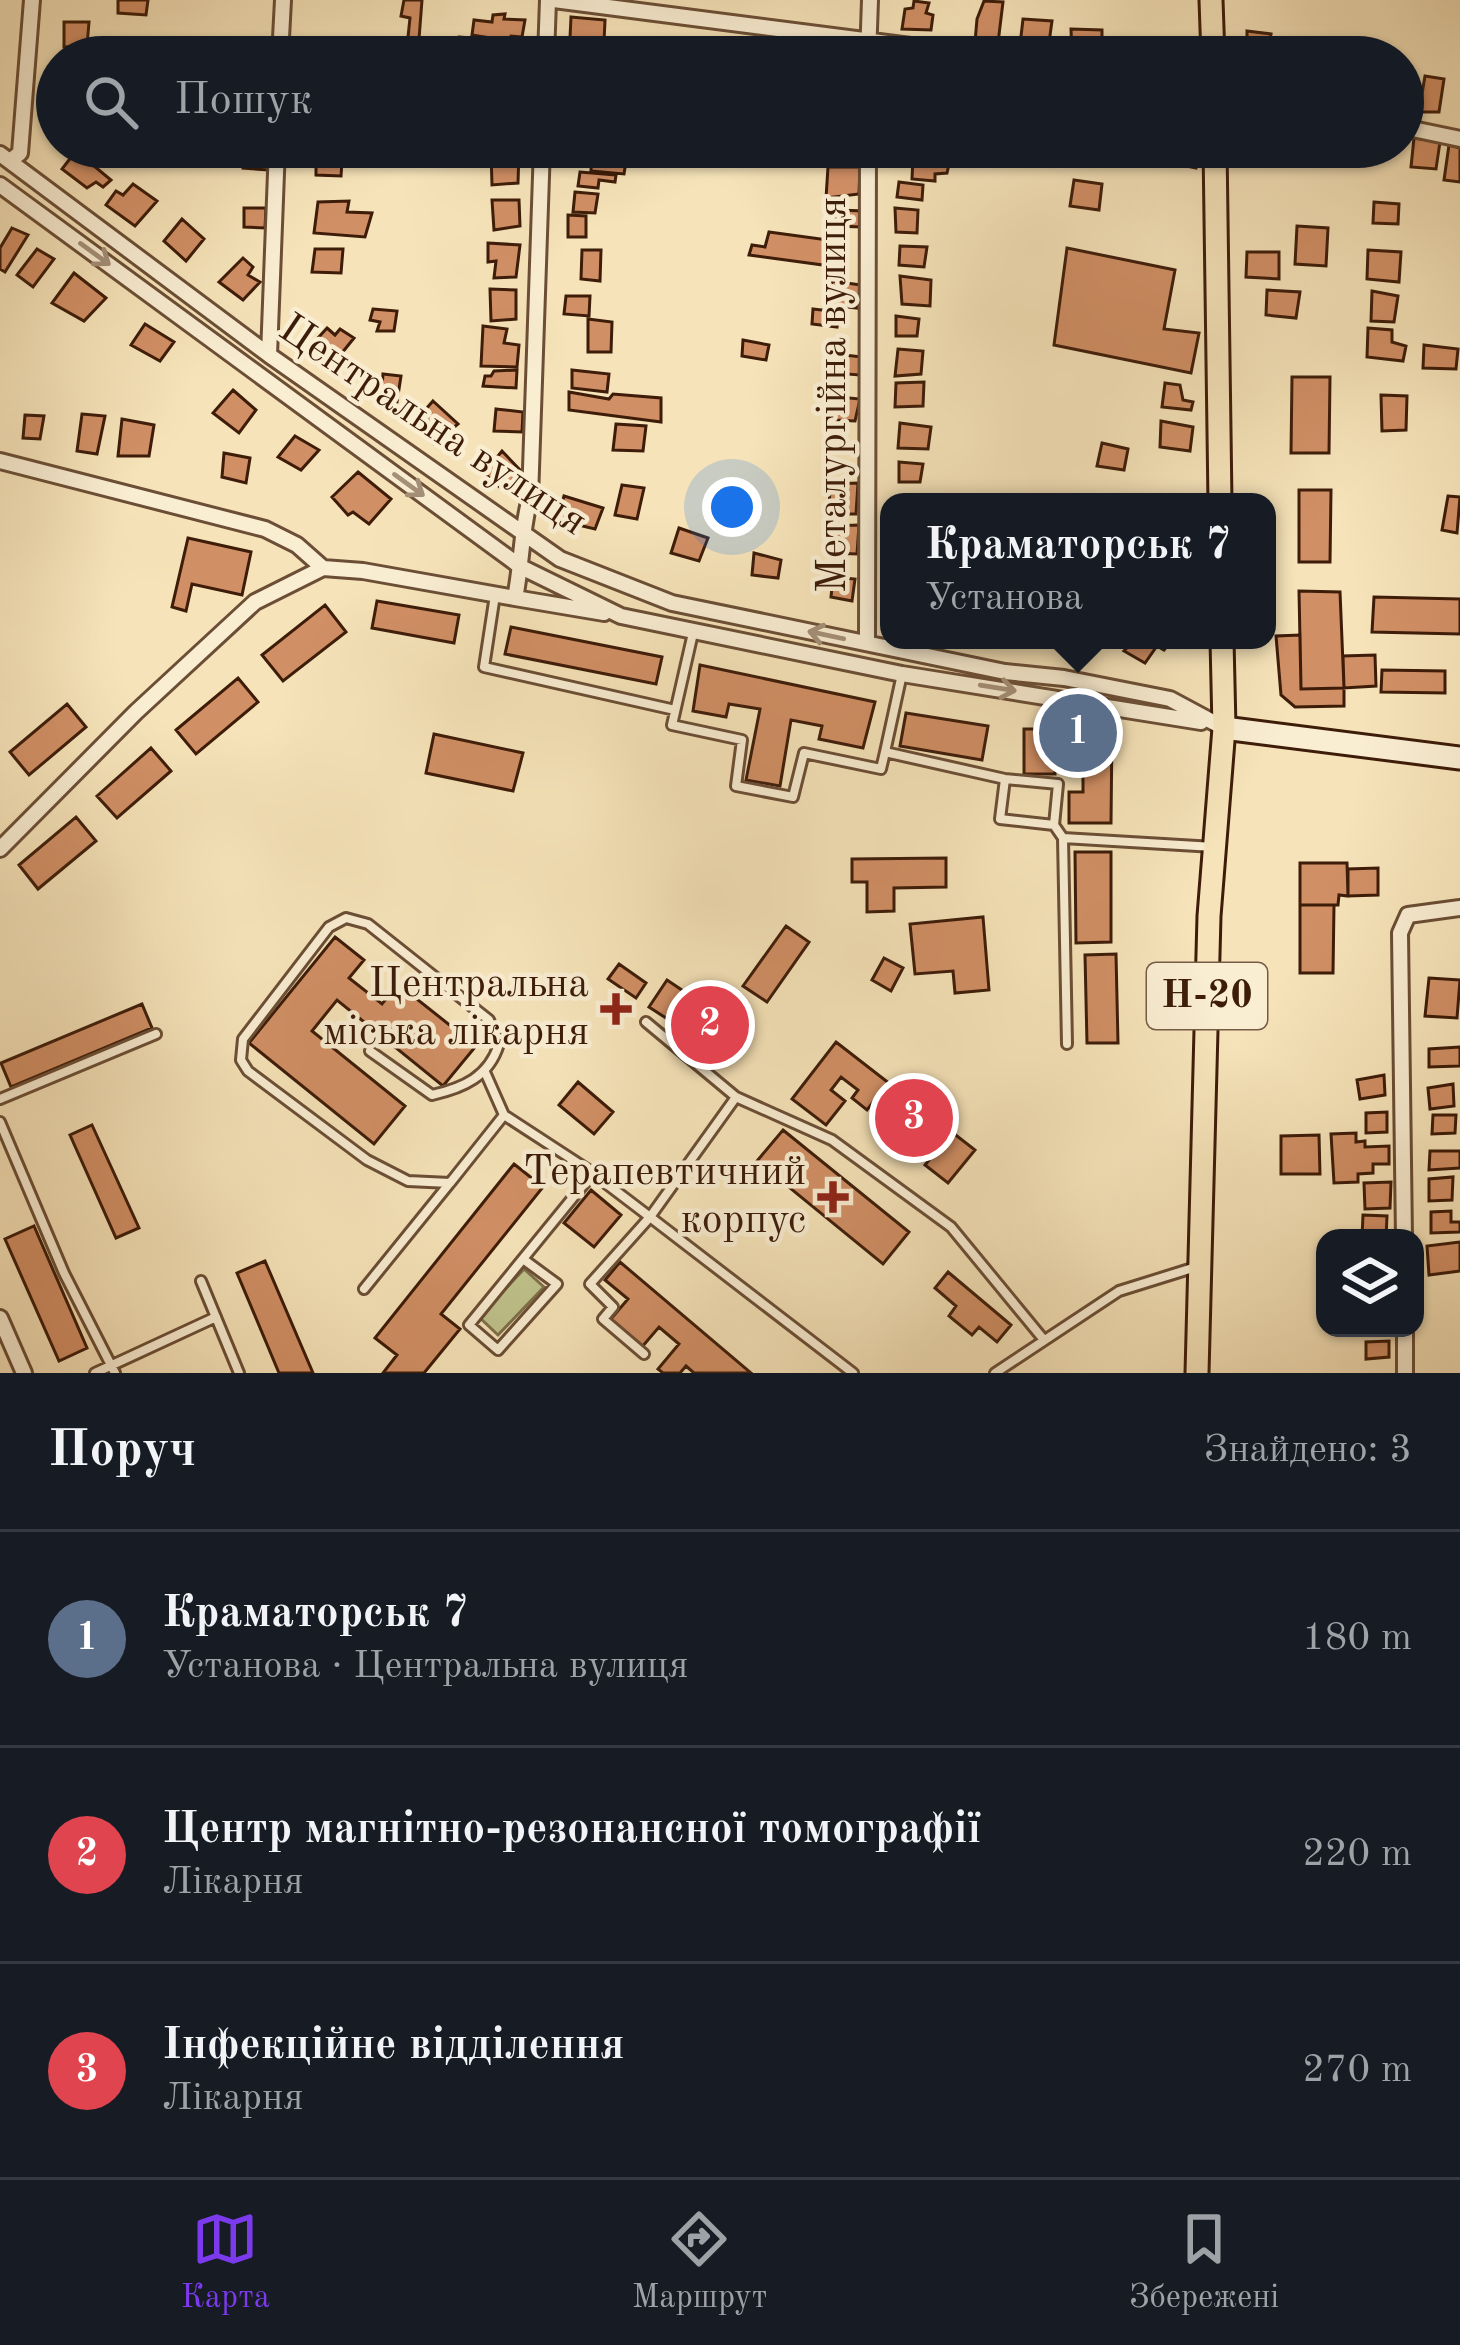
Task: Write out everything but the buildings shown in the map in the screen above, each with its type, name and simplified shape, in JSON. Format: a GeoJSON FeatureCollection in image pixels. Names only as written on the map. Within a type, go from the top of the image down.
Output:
{"type":"FeatureCollection","features":[{"type":"Feature","properties":{"kind":"main road"},"geometry":{"type":"LineString","coordinates":[[1211,0],[1212,36]]}},
{"type":"Feature","properties":{"kind":"main road"},"geometry":{"type":"LineString","coordinates":[[1215,168],[1220,493]]}},
{"type":"Feature","properties":{"kind":"main road","name":"Н-20"},"geometry":{"type":"LineString","coordinates":[[1197,1373],[1214,848],[1224,728],[1222,649]]}},
{"type":"Feature","properties":{"kind":"main road"},"geometry":{"type":"LineString","coordinates":[[1224,728],[1460,758]]}},
{"type":"Feature","properties":{"kind":"street"},"geometry":{"type":"LineString","coordinates":[[5,158],[20,153],[32,0]]}},
{"type":"Feature","properties":{"kind":"street"},"geometry":{"type":"LineString","coordinates":[[281,36],[283,0]]}},
{"type":"Feature","properties":{"kind":"street"},"geometry":{"type":"LineString","coordinates":[[548,36],[551,0],[784,36]]}},
{"type":"Feature","properties":{"kind":"street"},"geometry":{"type":"LineString","coordinates":[[869,36],[870,0]]}},
{"type":"Feature","properties":{"kind":"street"},"geometry":{"type":"LineString","coordinates":[[1424,131],[1460,139]]}},
{"type":"Feature","properties":{"kind":"street","name":"Центральна вулиця"},"geometry":{"type":"LineString","coordinates":[[5,158],[268,356],[560,559],[672,604],[880,646]]}},
{"type":"Feature","properties":{"kind":"street"},"geometry":{"type":"LineString","coordinates":[[268,356],[276,168]]}},
{"type":"Feature","properties":{"kind":"street"},"geometry":{"type":"LineString","coordinates":[[515,598],[521,530],[530,498],[541,168]]}},
{"type":"Feature","properties":{"kind":"street","name":"Металургійна вулиця"},"geometry":{"type":"LineString","coordinates":[[867,643],[868,168]]}},
{"type":"Feature","properties":{"kind":"street","name":"Центральна вулиця"},"geometry":{"type":"LineString","coordinates":[[0,185],[521,567],[621,616],[902,674],[1171,715],[1224,728]]}},
{"type":"Feature","properties":{"kind":"street"},"geometry":{"type":"LineString","coordinates":[[0,461],[265,529],[296,545],[323,568]]}},
{"type":"Feature","properties":{"kind":"street"},"geometry":{"type":"LineString","coordinates":[[0,849],[136,712],[255,602],[323,568],[621,616]]}},
{"type":"Feature","properties":{"kind":"street","name":"Центральна вулиця"},"geometry":{"type":"LineString","coordinates":[[896,649],[1170,699],[1224,728]]}},
{"type":"Feature","properties":{"kind":"street"},"geometry":{"type":"LineString","coordinates":[[1404,1229],[1400,933],[1408,915],[1460,908]]}},
{"type":"Feature","properties":{"kind":"street"},"geometry":{"type":"LineString","coordinates":[[0,1318],[24,1373]]}},
{"type":"Feature","properties":{"kind":"street"},"geometry":{"type":"LineString","coordinates":[[1405,1337],[1405,1373]]}},
{"type":"Feature","properties":{"kind":"lane"},"geometry":{"type":"LineString","coordinates":[[495,594],[484,667],[675,710]]}},
{"type":"Feature","properties":{"kind":"lane"},"geometry":{"type":"LineString","coordinates":[[694,629],[672,725],[742,740],[736,786],[793,796],[804,753],[881,769],[902,674]]}},
{"type":"Feature","properties":{"kind":"lane"},"geometry":{"type":"LineString","coordinates":[[885,752],[1005,779],[1058,784],[1054,825],[1063,838],[1067,1044]]}},
{"type":"Feature","properties":{"kind":"lane"},"geometry":{"type":"LineString","coordinates":[[1005,779],[1000,819],[1054,825]]}},
{"type":"Feature","properties":{"kind":"lane"},"geometry":{"type":"LineString","coordinates":[[1063,838],[1214,848]]}},
{"type":"Feature","properties":{"kind":"lane"},"geometry":{"type":"LineString","coordinates":[[370,1051],[432,1095],[460,1089],[485,1072],[499,1044],[489,1021],[357,919],[339,920],[328,927],[243,1039],[241,1060],[248,1071],[367,1160],[408,1180],[450,1183]]}},
{"type":"Feature","properties":{"kind":"lane"},"geometry":{"type":"LineString","coordinates":[[646,1022],[736,1097],[832,1140],[951,1227],[1044,1340]]}},
{"type":"Feature","properties":{"kind":"lane"},"geometry":{"type":"LineString","coordinates":[[0,1099],[156,1034]]}},
{"type":"Feature","properties":{"kind":"lane"},"geometry":{"type":"LineString","coordinates":[[485,1072],[504,1114],[593,1174],[854,1373]]}},
{"type":"Feature","properties":{"kind":"lane"},"geometry":{"type":"LineString","coordinates":[[644,1354],[603,1319],[613,1307],[590,1284],[650,1217],[736,1097]]}},
{"type":"Feature","properties":{"kind":"lane"},"geometry":{"type":"LineString","coordinates":[[364,1289],[504,1114]]}},
{"type":"Feature","properties":{"kind":"lane"},"geometry":{"type":"LineString","coordinates":[[0,1122],[64,1273],[114,1370]]}},
{"type":"Feature","properties":{"kind":"lane"},"geometry":{"type":"LineString","coordinates":[[523,1259],[556,1284],[498,1350],[469,1325],[523,1259],[593,1174]]}},
{"type":"Feature","properties":{"kind":"lane"},"geometry":{"type":"LineString","coordinates":[[994,1373],[1119,1292],[1201,1266]]}},
{"type":"Feature","properties":{"kind":"lane"},"geometry":{"type":"LineString","coordinates":[[201,1281],[239,1373]]}},
{"type":"Feature","properties":{"kind":"lane"},"geometry":{"type":"LineString","coordinates":[[95,1373],[114,1370],[216,1317]]}},
{"type":"Feature","properties":{"kind":"green space"},"geometry":{"type":"Polygon","coordinates":[[[524,1269],[544,1287],[498,1335],[479,1317],[524,1269]]]}},
{"type":"Feature","properties":{"kind":"place","name":"Краматорськ 7"},"geometry":{"type":"Point","coordinates":[1078,733]}},
{"type":"Feature","properties":{"kind":"place","name":"Центральна міська лікарня"},"geometry":{"type":"Point","coordinates":[616,1009]}},
{"type":"Feature","properties":{"kind":"place","name":"Центр магнітно-резонансної томографії"},"geometry":{"type":"Point","coordinates":[710,1025]}},
{"type":"Feature","properties":{"kind":"place","name":"Інфекційне відділення"},"geometry":{"type":"Point","coordinates":[914,1118]}},
{"type":"Feature","properties":{"kind":"place","name":"Терапевтичний корпус"},"geometry":{"type":"Point","coordinates":[833,1197]}}]}
